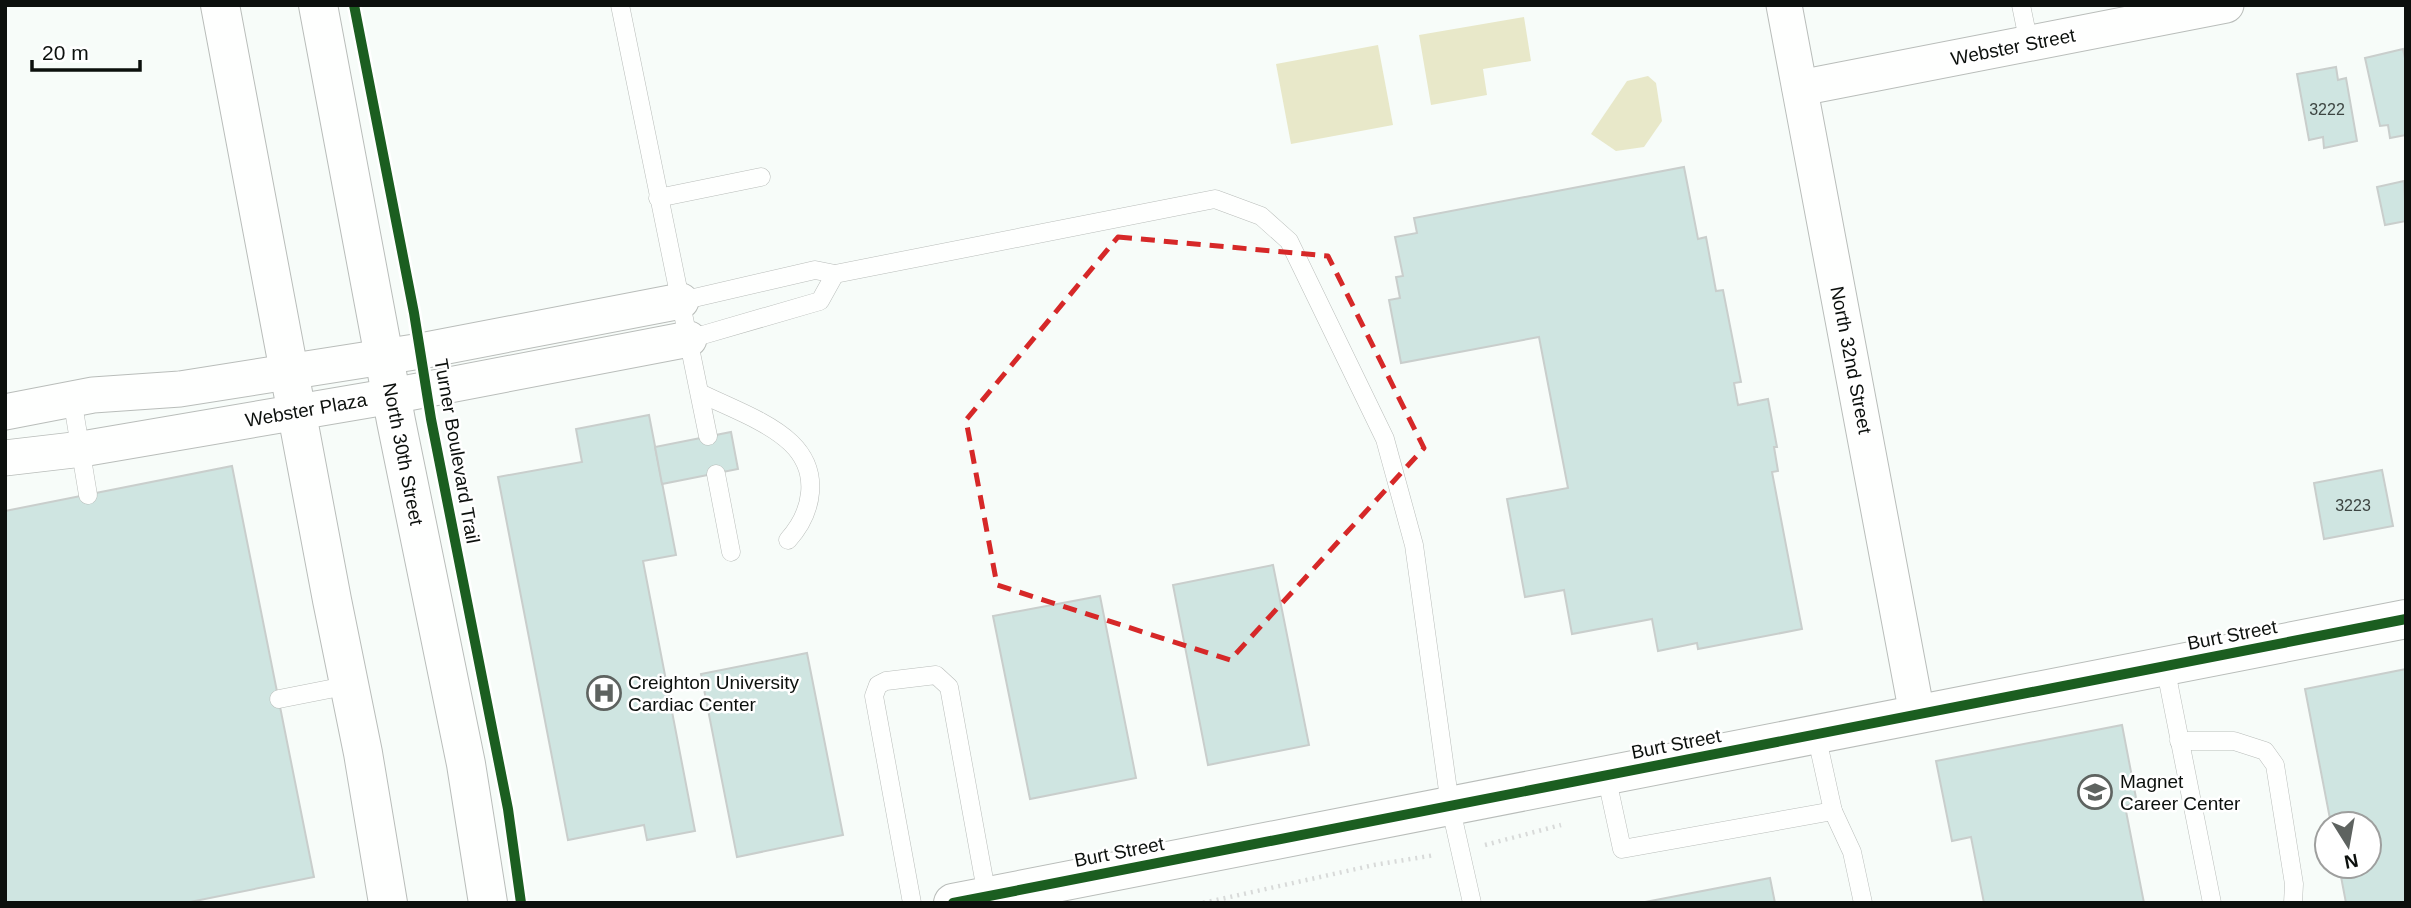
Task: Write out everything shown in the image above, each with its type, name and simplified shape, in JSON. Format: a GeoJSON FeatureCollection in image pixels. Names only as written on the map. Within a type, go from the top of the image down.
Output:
{"type":"FeatureCollection","features":[{"type":"Feature","properties":{"kind":"main road"},"geometry":{"type":"LineString","coordinates":[[219,5],[363,753],[388,903]]}},
{"type":"Feature","properties":{"kind":"main road","name":"North 30th Street"},"geometry":{"type":"LineString","coordinates":[[318,5],[431,600],[466,764],[488,903]]}},
{"type":"Feature","properties":{"kind":"main road","name":"Burt Street"},"geometry":{"type":"LineString","coordinates":[[970,899],[2406,619]]}},
{"type":"Feature","properties":{"kind":"street","name":"North 32nd Street"},"geometry":{"type":"LineString","coordinates":[[1784,5],[1917,714]]}},
{"type":"Feature","properties":{"kind":"street","name":"Webster Street"},"geometry":{"type":"LineString","coordinates":[[1800,88],[2226,5]]}},
{"type":"Feature","properties":{"kind":"street","name":"Webster Plaza"},"geometry":{"type":"LineString","coordinates":[[5,412],[72,398],[180,389],[384,357],[681,301]]}},
{"type":"Feature","properties":{"kind":"street","name":"Webster Plaza"},"geometry":{"type":"LineString","coordinates":[[5,458],[82,449],[392,396],[689,339]]}},
{"type":"Feature","properties":{"kind":"lane"},"geometry":{"type":"LineString","coordinates":[[621,5],[658,198],[709,436]]}},
{"type":"Feature","properties":{"kind":"lane"},"geometry":{"type":"LineString","coordinates":[[2021,5],[2029,44]]}},
{"type":"Feature","properties":{"kind":"lane"},"geometry":{"type":"LineString","coordinates":[[658,198],[761,177]]}},
{"type":"Feature","properties":{"kind":"lane"},"geometry":{"type":"LineString","coordinates":[[681,301],[815,270],[835,274],[1215,200],[1261,216],[1289,241],[1385,439],[1414,545],[1450,805],[1472,903]]}},
{"type":"Feature","properties":{"kind":"lane"},"geometry":{"type":"LineString","coordinates":[[689,339],[820,302],[835,274]]}},
{"type":"Feature","properties":{"kind":"lane"},"geometry":{"type":"LineString","coordinates":[[700,393],[772,429],[799,453],[810,480],[811,499],[804,520],[788,540]]}},
{"type":"Feature","properties":{"kind":"lane"},"geometry":{"type":"LineString","coordinates":[[72,398],[88,495]]}},
{"type":"Feature","properties":{"kind":"lane"},"geometry":{"type":"LineString","coordinates":[[716,474],[731,552]]}},
{"type":"Feature","properties":{"kind":"lane"},"geometry":{"type":"LineString","coordinates":[[2165,666],[2213,903]]}},
{"type":"Feature","properties":{"kind":"lane"},"geometry":{"type":"LineString","coordinates":[[912,903],[874,696],[878,684],[886,681],[936,675],[949,687],[970,899]]}},
{"type":"Feature","properties":{"kind":"lane"},"geometry":{"type":"LineString","coordinates":[[279,699],[350,685]]}},
{"type":"Feature","properties":{"kind":"lane"},"geometry":{"type":"LineString","coordinates":[[1816,734],[1833,811],[1852,852],[1863,903]]}},
{"type":"Feature","properties":{"kind":"lane"},"geometry":{"type":"LineString","coordinates":[[2179,741],[2234,741],[2265,751],[2276,765],[2294,884],[2294,903]]}},
{"type":"Feature","properties":{"kind":"lane"},"geometry":{"type":"LineString","coordinates":[[1606,775],[1622,849],[1833,811]]}},
{"type":"Feature","properties":{"kind":"highlighted area"},"geometry":{"type":"Polygon","coordinates":[[[1118,237],[1328,256],[1424,448],[1230,660],[997,585],[966,420],[1118,237]]]}},
{"type":"Feature","properties":{"kind":"green space"},"geometry":{"type":"Polygon","coordinates":[[[1524,17],[1531,61],[1483,69],[1487,95],[1431,105],[1419,35],[1524,17]]]}},
{"type":"Feature","properties":{"kind":"green space"},"geometry":{"type":"Polygon","coordinates":[[[1378,45],[1393,125],[1291,144],[1276,64],[1378,45]]]}},
{"type":"Feature","properties":{"kind":"green space"},"geometry":{"type":"Polygon","coordinates":[[[1648,76],[1656,83],[1662,121],[1644,147],[1616,151],[1591,134],[1627,81],[1648,76]]]}},
{"type":"Feature","properties":{"kind":"building"},"geometry":{"type":"Polygon","coordinates":[[[2403,49],[2406,63],[2406,135],[2390,138],[2388,125],[2380,126],[2365,58],[2403,49]]]}},
{"type":"Feature","properties":{"kind":"building"},"geometry":{"type":"Polygon","coordinates":[[[2336,67],[2338,80],[2346,78],[2357,141],[2324,148],[2323,137],[2309,140],[2297,74],[2336,67]]]}},
{"type":"Feature","properties":{"kind":"building"},"geometry":{"type":"Polygon","coordinates":[[[1684,167],[1698,239],[1706,237],[1716,291],[1723,290],[1741,382],[1734,383],[1738,405],[1768,399],[1777,447],[1774,447],[1778,471],[1772,472],[1802,629],[1698,649],[1697,643],[1658,651],[1652,619],[1572,634],[1564,590],[1525,597],[1507,499],[1568,488],[1539,337],[1401,363],[1389,300],[1400,298],[1396,277],[1403,276],[1395,237],[1417,233],[1414,218],[1684,167]]]}},
{"type":"Feature","properties":{"kind":"building"},"geometry":{"type":"Polygon","coordinates":[[[2404,181],[2406,221],[2385,225],[2377,187],[2404,181]]]}},
{"type":"Feature","properties":{"kind":"building","name":"Creighton University Cardiac Center"},"geometry":{"type":"Polygon","coordinates":[[[649,415],[676,555],[643,561],[695,831],[647,840],[644,825],[568,840],[498,477],[582,462],[576,429],[649,415]]]}},
{"type":"Feature","properties":{"kind":"building"},"geometry":{"type":"Polygon","coordinates":[[[731,432],[738,469],[662,484],[655,447],[731,432]]]}},
{"type":"Feature","properties":{"kind":"building"},"geometry":{"type":"Polygon","coordinates":[[[232,466],[314,877],[185,903],[5,903],[5,511],[232,466]]]}},
{"type":"Feature","properties":{"kind":"building"},"geometry":{"type":"Polygon","coordinates":[[[2382,470],[2393,526],[2324,539],[2314,483],[2382,470]]]}},
{"type":"Feature","properties":{"kind":"building"},"geometry":{"type":"Polygon","coordinates":[[[1273,565],[1309,745],[1208,765],[1173,585],[1273,565]]]}},
{"type":"Feature","properties":{"kind":"building"},"geometry":{"type":"Polygon","coordinates":[[[1100,596],[1136,778],[1030,799],[993,616],[1100,596]]]}},
{"type":"Feature","properties":{"kind":"building"},"geometry":{"type":"Polygon","coordinates":[[[807,653],[843,835],[737,857],[701,674],[807,653]]]}},
{"type":"Feature","properties":{"kind":"building"},"geometry":{"type":"Polygon","coordinates":[[[2406,669],[2406,903],[2346,903],[2342,880],[2383,880],[2383,810],[2328,810],[2305,689],[2406,669]]]}},
{"type":"Feature","properties":{"kind":"building","name":"Magnet Career Center"},"geometry":{"type":"Polygon","coordinates":[[[2122,725],[2137,803],[2125,806],[2144,903],[1984,903],[1971,837],[1952,841],[1936,761],[2122,725]]]}},
{"type":"Feature","properties":{"kind":"building"},"geometry":{"type":"Polygon","coordinates":[[[1770,878],[1775,903],[1640,903],[1770,878]]]}},
{"type":"Feature","properties":{"kind":"cycle path","name":"Turner Boulevard Trail"},"geometry":{"type":"LineString","coordinates":[[354,5],[414,313],[431,419],[508,809],[521,903]]}},
{"type":"Feature","properties":{"kind":"cycle path"},"geometry":{"type":"LineString","coordinates":[[953,903],[2406,619]]}},
{"type":"Feature","properties":{"kind":"place","name":"Creighton University Cardiac Center"},"geometry":{"type":"Point","coordinates":[604,693]}},
{"type":"Feature","properties":{"kind":"place","name":"Magnet Career Center"},"geometry":{"type":"Point","coordinates":[2095,792]}}]}
